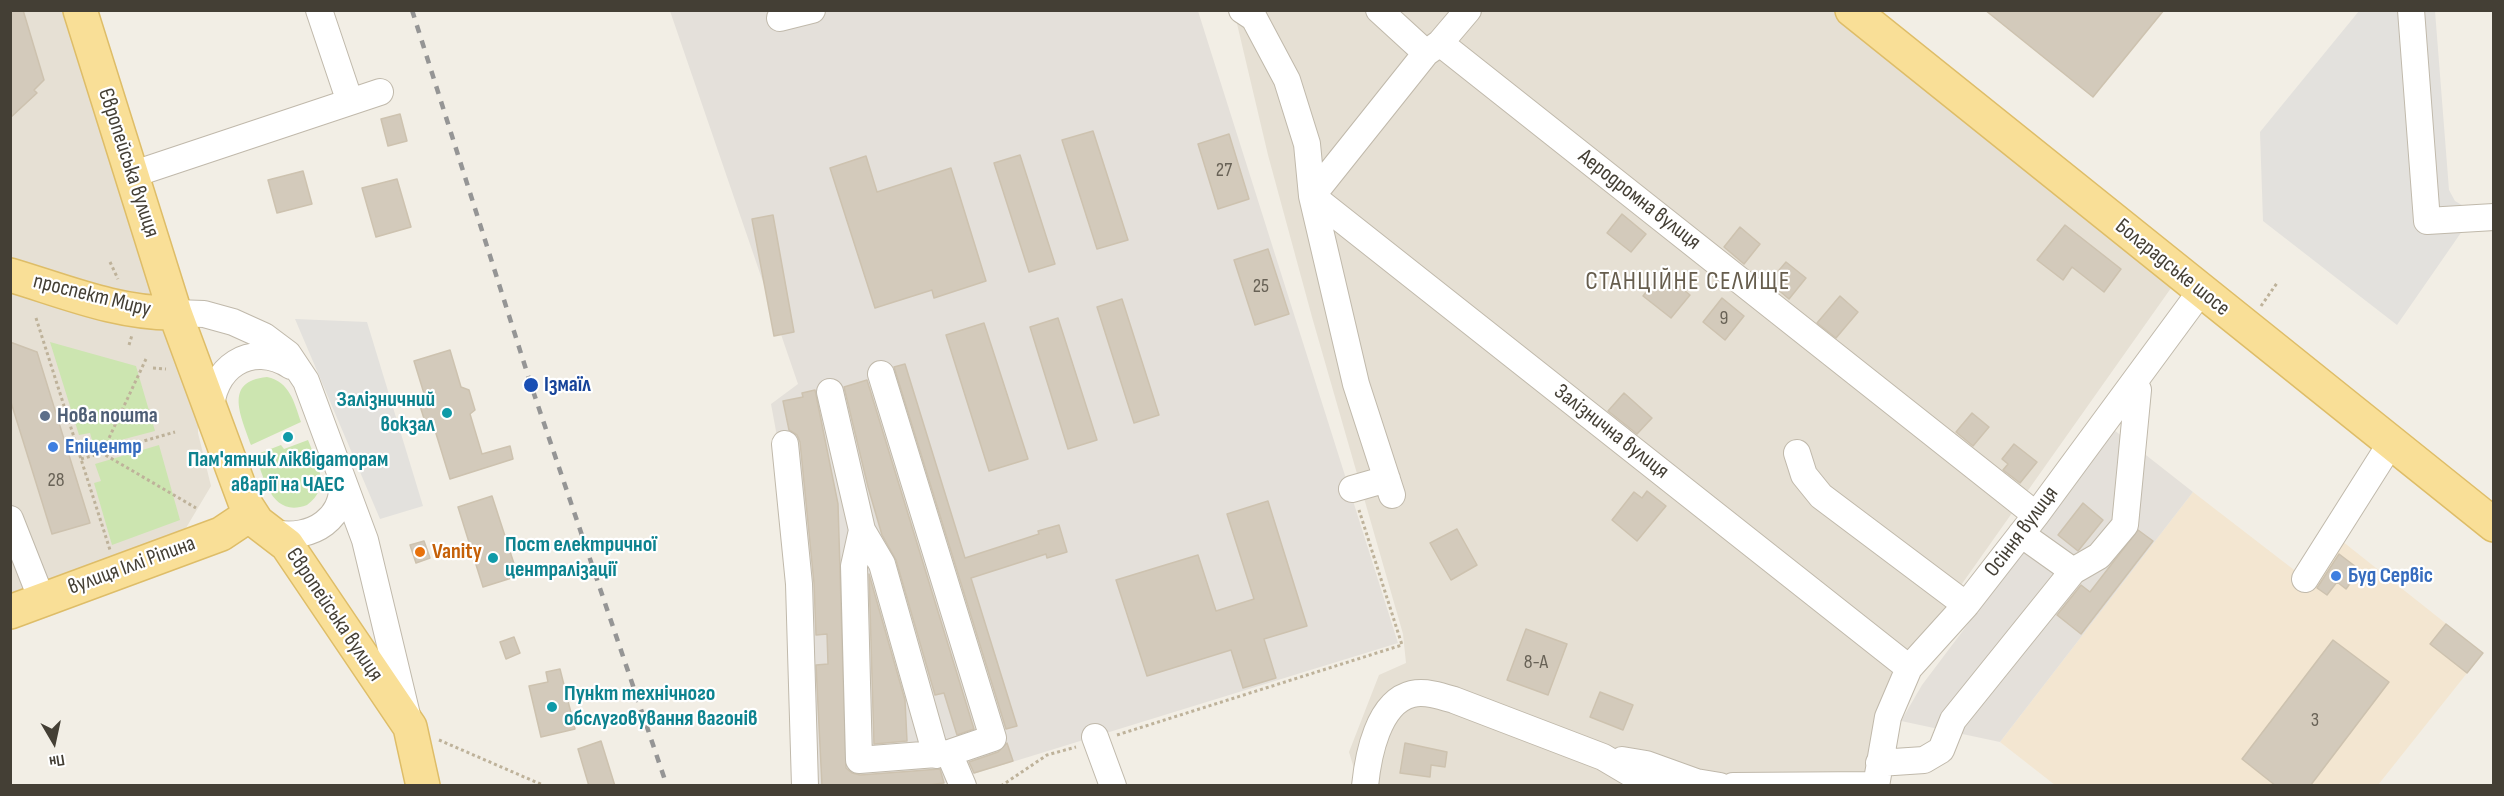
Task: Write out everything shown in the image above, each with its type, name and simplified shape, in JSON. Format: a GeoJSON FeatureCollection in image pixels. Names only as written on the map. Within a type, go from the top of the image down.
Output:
{"type":"FeatureCollection","features":[{"type":"Feature","properties":{"kind":"main road","name":"Європейська вулиця"},"geometry":{"type":"LineString","coordinates":[[80,10],[175,314],[214,425],[262,524],[287,545],[410,727],[423,786]]}},
{"type":"Feature","properties":{"kind":"main road","name":"Болградське шосе"},"geometry":{"type":"LineString","coordinates":[[1852,10],[2493,525]]}},
{"type":"Feature","properties":{"kind":"main road","name":"проспект Миру"},"geometry":{"type":"LineString","coordinates":[[10,275],[102,303],[153,314],[175,314]]}},
{"type":"Feature","properties":{"kind":"main road","name":"вулиця Іллі Ріпина"},"geometry":{"type":"LineString","coordinates":[[10,612],[221,534],[262,524]]}},
{"type":"Feature","properties":{"kind":"street"},"geometry":{"type":"LineString","coordinates":[[319,10],[351,102]]}},
{"type":"Feature","properties":{"kind":"street"},"geometry":{"type":"LineString","coordinates":[[780,18],[812,10]]}},
{"type":"Feature","properties":{"kind":"street"},"geometry":{"type":"LineString","coordinates":[[1242,10],[1254,18],[1287,80],[1306,144],[1312,196],[1356,384],[1390,487],[1353,489]]}},
{"type":"Feature","properties":{"kind":"street","name":"Аеродромна вулиця"},"geometry":{"type":"LineString","coordinates":[[1379,10],[1433,48],[2029,524],[2073,572]]}},
{"type":"Feature","properties":{"kind":"street"},"geometry":{"type":"LineString","coordinates":[[1312,196],[1433,48],[1468,10]]}},
{"type":"Feature","properties":{"kind":"street"},"geometry":{"type":"LineString","coordinates":[[2411,10],[2427,221],[2493,217]]}},
{"type":"Feature","properties":{"kind":"street"},"geometry":{"type":"LineString","coordinates":[[131,175],[380,92]]}},
{"type":"Feature","properties":{"kind":"street","name":"Залізнична вулиця"},"geometry":{"type":"LineString","coordinates":[[1312,196],[1909,668]]}},
{"type":"Feature","properties":{"kind":"street","name":"Осіння вулиця"},"geometry":{"type":"LineString","coordinates":[[1877,778],[1888,717],[1909,668],[1966,605],[2029,524],[2201,291]]}},
{"type":"Feature","properties":{"kind":"street"},"geometry":{"type":"LineString","coordinates":[[175,314],[204,314],[233,322],[264,336],[288,354],[306,381],[365,540],[410,727]]}},
{"type":"Feature","properties":{"kind":"street"},"geometry":{"type":"LineString","coordinates":[[214,425],[211,414],[213,392],[225,372],[234,364],[244,359],[267,356],[279,358],[299,371]]}},
{"type":"Feature","properties":{"kind":"street"},"geometry":{"type":"LineString","coordinates":[[862,530],[854,566],[859,760],[943,754],[993,738],[881,374]]}},
{"type":"Feature","properties":{"kind":"street"},"geometry":{"type":"LineString","coordinates":[[1733,786],[1877,778],[1924,760],[1941,750],[1953,720],[2073,572],[2099,556],[2125,525],[2138,390],[2132,385]]}},
{"type":"Feature","properties":{"kind":"street"},"geometry":{"type":"LineString","coordinates":[[830,392],[862,530],[882,564],[943,754],[963,786]]}},
{"type":"Feature","properties":{"kind":"street"},"geometry":{"type":"LineString","coordinates":[[2305,579],[2391,443]]}},
{"type":"Feature","properties":{"kind":"street"},"geometry":{"type":"LineString","coordinates":[[785,444],[799,574],[805,786]]}},
{"type":"Feature","properties":{"kind":"street"},"geometry":{"type":"LineString","coordinates":[[1797,453],[1804,475],[1821,496],[1966,605]]}},
{"type":"Feature","properties":{"kind":"street"},"geometry":{"type":"LineString","coordinates":[[262,524],[302,535],[327,522],[341,498],[340,471]]}},
{"type":"Feature","properties":{"kind":"street"},"geometry":{"type":"LineString","coordinates":[[10,519],[42,600]]}},
{"type":"Feature","properties":{"kind":"street"},"geometry":{"type":"LineString","coordinates":[[350,638],[385,621]]}},
{"type":"Feature","properties":{"kind":"street"},"geometry":{"type":"LineString","coordinates":[[1365,786],[1373,744],[1384,717],[1396,701],[1413,694],[1432,694],[1454,699],[1603,757],[1652,786]]}},
{"type":"Feature","properties":{"kind":"street"},"geometry":{"type":"LineString","coordinates":[[1096,739],[1113,786]]}},
{"type":"Feature","properties":{"kind":"street"},"geometry":{"type":"LineString","coordinates":[[1603,757],[1647,764],[1696,782],[1720,786]]}},
{"type":"Feature","properties":{"kind":"path"},"geometry":{"type":"LineString","coordinates":[[110,262],[118,279]]}},
{"type":"Feature","properties":{"kind":"path"},"geometry":{"type":"LineString","coordinates":[[2259,309],[2277,283]]}},
{"type":"Feature","properties":{"kind":"path"},"geometry":{"type":"LineString","coordinates":[[36,318],[110,551]]}},
{"type":"Feature","properties":{"kind":"path"},"geometry":{"type":"LineString","coordinates":[[129,345],[132,335]]}},
{"type":"Feature","properties":{"kind":"path"},"geometry":{"type":"LineString","coordinates":[[102,453],[146,359]]}},
{"type":"Feature","properties":{"kind":"path"},"geometry":{"type":"LineString","coordinates":[[153,368],[166,369]]}},
{"type":"Feature","properties":{"kind":"path"},"geometry":{"type":"LineString","coordinates":[[81,459],[175,432]]}},
{"type":"Feature","properties":{"kind":"path"},"geometry":{"type":"LineString","coordinates":[[102,453],[196,508]]}},
{"type":"Feature","properties":{"kind":"path"},"geometry":{"type":"LineString","coordinates":[[1002,786],[1017,772],[1047,755],[1402,645],[1353,489]]}},
{"type":"Feature","properties":{"kind":"path"},"geometry":{"type":"LineString","coordinates":[[410,727],[545,786]]}},
{"type":"Feature","properties":{"kind":"shaded area"},"geometry":{"type":"Polygon","coordinates":[[[10,11],[70,11],[198,377],[198,433],[211,486],[183,533],[10,595],[10,11]]]}},
{"type":"Feature","properties":{"kind":"shaded area"},"geometry":{"type":"Polygon","coordinates":[[[670,11],[1198,11],[1398,643],[944,783],[919,786],[800,785],[783,469],[771,404],[798,384],[670,11]]]}},
{"type":"Feature","properties":{"kind":"shaded area"},"geometry":{"type":"Polygon","coordinates":[[[1234,11],[1833,11],[2176,281],[1894,680],[1868,785],[1359,785],[1349,752],[1379,675],[1406,663],[1403,634],[1268,155],[1234,11]]]}},
{"type":"Feature","properties":{"kind":"shaded area"},"geometry":{"type":"Polygon","coordinates":[[[2359,11],[2435,11],[2449,190],[2455,201],[2467,208],[2467,224],[2397,325],[2263,221],[2260,132],[2359,11]]]}},
{"type":"Feature","properties":{"kind":"shaded area"},"geometry":{"type":"Polygon","coordinates":[[[295,319],[367,322],[423,506],[380,519],[295,319]]]}},
{"type":"Feature","properties":{"kind":"shaded area"},"geometry":{"type":"Polygon","coordinates":[[[2114,430],[2193,492],[2000,742],[1901,721],[1922,685],[2114,430]]]}},
{"type":"Feature","properties":{"kind":"shaded area"},"geometry":{"type":"Polygon","coordinates":[[[2193,492],[2311,583],[2342,541],[2483,653],[2378,785],[2055,785],[2000,742],[2193,492]]]}},
{"type":"Feature","properties":{"kind":"green space"},"geometry":{"type":"Polygon","coordinates":[[[50,342],[136,366],[155,431],[94,447],[90,433],[79,435],[50,342]]]}},
{"type":"Feature","properties":{"kind":"green space"},"geometry":{"type":"Polygon","coordinates":[[[267,377],[281,383],[286,388],[301,422],[251,445],[240,413],[240,393],[244,386],[253,380],[267,377]]]}},
{"type":"Feature","properties":{"kind":"green space"},"geometry":{"type":"Polygon","coordinates":[[[308,440],[320,474],[319,490],[315,498],[307,505],[295,508],[286,506],[272,494],[255,455],[281,445],[284,449],[308,440]]]}},
{"type":"Feature","properties":{"kind":"green space"},"geometry":{"type":"Polygon","coordinates":[[[159,445],[180,520],[112,545],[94,483],[101,481],[95,464],[159,445]]]}},
{"type":"Feature","properties":{"kind":"building"},"geometry":{"type":"Polygon","coordinates":[[[10,10],[23,10],[44,80],[34,90],[37,93],[10,118],[10,10]]]}},
{"type":"Feature","properties":{"kind":"building"},"geometry":{"type":"Polygon","coordinates":[[[1985,10],[2164,10],[2093,97],[1985,10]]]}},
{"type":"Feature","properties":{"kind":"building"},"geometry":{"type":"Polygon","coordinates":[[[400,114],[407,141],[388,146],[381,119],[400,114]]]}},
{"type":"Feature","properties":{"kind":"building"},"geometry":{"type":"Polygon","coordinates":[[[1093,131],[1128,240],[1097,249],[1062,140],[1093,131]]]}},
{"type":"Feature","properties":{"kind":"building"},"geometry":{"type":"Polygon","coordinates":[[[1229,134],[1249,199],[1218,209],[1198,144],[1229,134]]]}},
{"type":"Feature","properties":{"kind":"building"},"geometry":{"type":"Polygon","coordinates":[[[1020,155],[1055,264],[1029,272],[994,163],[1020,155]]]}},
{"type":"Feature","properties":{"kind":"building"},"geometry":{"type":"Polygon","coordinates":[[[866,156],[877,192],[951,168],[986,281],[934,298],[932,290],[875,308],[830,168],[866,156]]]}},
{"type":"Feature","properties":{"kind":"building"},"geometry":{"type":"Polygon","coordinates":[[[303,171],[312,204],[277,213],[268,180],[303,171]]]}},
{"type":"Feature","properties":{"kind":"building"},"geometry":{"type":"Polygon","coordinates":[[[397,179],[411,227],[376,237],[362,188],[397,179]]]}},
{"type":"Feature","properties":{"kind":"building"},"geometry":{"type":"Polygon","coordinates":[[[1622,214],[1646,234],[1631,252],[1607,233],[1622,214]]]}},
{"type":"Feature","properties":{"kind":"building"},"geometry":{"type":"Polygon","coordinates":[[[773,215],[794,332],[774,336],[752,219],[773,215]]]}},
{"type":"Feature","properties":{"kind":"building"},"geometry":{"type":"Polygon","coordinates":[[[2065,225],[2121,269],[2104,292],[2072,267],[2063,280],[2037,260],[2065,225]]]}},
{"type":"Feature","properties":{"kind":"building"},"geometry":{"type":"Polygon","coordinates":[[[1740,227],[1760,244],[1744,264],[1724,247],[1740,227]]]}},
{"type":"Feature","properties":{"kind":"building"},"geometry":{"type":"Polygon","coordinates":[[[1268,249],[1289,314],[1255,325],[1234,260],[1268,249]]]}},
{"type":"Feature","properties":{"kind":"building"},"geometry":{"type":"Polygon","coordinates":[[[1786,262],[1806,278],[1789,299],[1769,282],[1786,262]]]}},
{"type":"Feature","properties":{"kind":"building"},"geometry":{"type":"Polygon","coordinates":[[[1662,272],[1690,295],[1671,318],[1643,296],[1662,272]]]}},
{"type":"Feature","properties":{"kind":"building"},"geometry":{"type":"Polygon","coordinates":[[[1840,296],[1858,312],[1836,338],[1817,323],[1840,296]]]}},
{"type":"Feature","properties":{"kind":"building"},"geometry":{"type":"Polygon","coordinates":[[[1722,298],[1744,316],[1725,340],[1703,322],[1722,298]]]}},
{"type":"Feature","properties":{"kind":"building"},"geometry":{"type":"Polygon","coordinates":[[[1122,299],[1159,415],[1134,423],[1097,307],[1122,299]]]}},
{"type":"Feature","properties":{"kind":"building"},"geometry":{"type":"Polygon","coordinates":[[[1058,318],[1097,440],[1068,449],[1030,327],[1058,318]]]}},
{"type":"Feature","properties":{"kind":"building"},"geometry":{"type":"Polygon","coordinates":[[[984,323],[1028,459],[989,471],[946,335],[984,323]]]}},
{"type":"Feature","properties":{"kind":"building"},"geometry":{"type":"Polygon","coordinates":[[[10,342],[37,352],[90,523],[52,534],[10,399],[10,342]]]}},
{"type":"Feature","properties":{"kind":"building","name":"Залізничний вокзал"},"geometry":{"type":"Polygon","coordinates":[[[450,350],[461,387],[469,390],[475,410],[470,414],[482,454],[510,446],[513,459],[450,479],[434,427],[427,428],[420,406],[426,400],[414,361],[450,350]]]}},
{"type":"Feature","properties":{"kind":"building"},"geometry":{"type":"Polygon","coordinates":[[[905,364],[965,558],[1039,534],[1038,531],[1059,525],[1067,552],[1047,558],[1046,554],[971,578],[1017,726],[1006,729],[894,367],[905,364]]]}},
{"type":"Feature","properties":{"kind":"building"},"geometry":{"type":"Polygon","coordinates":[[[867,380],[974,729],[957,735],[944,693],[935,695],[896,560],[882,535],[868,487],[844,387],[867,380]]]}},
{"type":"Feature","properties":{"kind":"building"},"geometry":{"type":"Polygon","coordinates":[[[815,390],[838,504],[846,768],[860,775],[940,769],[944,783],[919,786],[822,786],[816,665],[828,664],[827,634],[816,635],[814,583],[800,442],[797,435],[789,430],[783,401],[803,397],[802,393],[815,390]]]}},
{"type":"Feature","properties":{"kind":"building"},"geometry":{"type":"Polygon","coordinates":[[[1624,393],[1652,418],[1637,434],[1608,411],[1624,393]]]}},
{"type":"Feature","properties":{"kind":"building"},"geometry":{"type":"Polygon","coordinates":[[[1972,413],[1989,427],[1973,446],[1956,432],[1972,413]]]}},
{"type":"Feature","properties":{"kind":"building"},"geometry":{"type":"Polygon","coordinates":[[[2014,444],[2037,462],[2020,483],[2003,470],[2008,464],[2002,459],[2014,444]]]}},
{"type":"Feature","properties":{"kind":"building"},"geometry":{"type":"Polygon","coordinates":[[[1647,491],[1666,506],[1637,541],[1612,520],[1634,492],[1642,498],[1647,491]]]}},
{"type":"Feature","properties":{"kind":"building","name":"Пост електричної централізації"},"geometry":{"type":"Polygon","coordinates":[[[492,496],[518,576],[483,587],[458,507],[492,496]]]}},
{"type":"Feature","properties":{"kind":"building"},"geometry":{"type":"Polygon","coordinates":[[[1268,501],[1307,626],[1264,639],[1276,678],[1243,688],[1231,650],[1147,676],[1116,580],[1198,555],[1216,611],[1254,599],[1227,514],[1268,501]]]}},
{"type":"Feature","properties":{"kind":"building"},"geometry":{"type":"Polygon","coordinates":[[[2083,503],[2103,520],[2078,551],[2058,535],[2083,503]]]}},
{"type":"Feature","properties":{"kind":"building"},"geometry":{"type":"Polygon","coordinates":[[[1457,529],[1477,565],[1451,580],[1430,543],[1457,529]]]}},
{"type":"Feature","properties":{"kind":"building"},"geometry":{"type":"Polygon","coordinates":[[[2138,530],[2153,541],[2081,634],[2057,615],[2081,585],[2090,592],[2138,530]]]}},
{"type":"Feature","properties":{"kind":"building","name":"Vanity"},"geometry":{"type":"Polygon","coordinates":[[[424,541],[430,558],[416,563],[410,545],[424,541]]]}},
{"type":"Feature","properties":{"kind":"building","name":"Буд Сервіс"},"geometry":{"type":"Polygon","coordinates":[[[2339,554],[2360,570],[2346,589],[2337,582],[2327,595],[2317,588],[2339,554]]]}},
{"type":"Feature","properties":{"kind":"building"},"geometry":{"type":"Polygon","coordinates":[[[869,574],[905,700],[907,741],[874,744],[869,574]]]}},
{"type":"Feature","properties":{"kind":"building"},"geometry":{"type":"Polygon","coordinates":[[[2446,624],[2483,653],[2467,673],[2430,644],[2446,624]]]}},
{"type":"Feature","properties":{"kind":"building"},"geometry":{"type":"Polygon","coordinates":[[[1526,629],[1567,644],[1548,695],[1507,680],[1526,629]]]}},
{"type":"Feature","properties":{"kind":"building"},"geometry":{"type":"Polygon","coordinates":[[[514,637],[520,653],[506,659],[500,642],[514,637]]]}},
{"type":"Feature","properties":{"kind":"building"},"geometry":{"type":"Polygon","coordinates":[[[2333,640],[2389,682],[2310,786],[2276,786],[2242,759],[2333,640]]]}},
{"type":"Feature","properties":{"kind":"building","name":"Пункт технічного обслуговування вагонів"},"geometry":{"type":"Polygon","coordinates":[[[560,669],[575,729],[541,737],[529,686],[548,682],[546,672],[560,669]]]}},
{"type":"Feature","properties":{"kind":"building"},"geometry":{"type":"Polygon","coordinates":[[[1600,692],[1633,705],[1623,730],[1590,717],[1600,692]]]}},
{"type":"Feature","properties":{"kind":"building"},"geometry":{"type":"Polygon","coordinates":[[[601,741],[615,786],[589,786],[578,749],[601,741]]]}},
{"type":"Feature","properties":{"kind":"building"},"geometry":{"type":"Polygon","coordinates":[[[1007,743],[1013,761],[974,773],[969,762],[998,752],[1007,743]]]}},
{"type":"Feature","properties":{"kind":"building"},"geometry":{"type":"Polygon","coordinates":[[[1405,743],[1447,752],[1445,767],[1431,765],[1430,777],[1400,773],[1405,743]]]}},
{"type":"Feature","properties":{"kind":"railway"},"geometry":{"type":"LineString","coordinates":[[412,10],[531,385],[667,786]]}},
{"type":"Feature","properties":{"kind":"place","name":"Ізмаїл"},"geometry":{"type":"Point","coordinates":[531,385]}},
{"type":"Feature","properties":{"kind":"place","name":"Залізничний вокзал"},"geometry":{"type":"Point","coordinates":[447,413]}},
{"type":"Feature","properties":{"kind":"place","name":"Нова пошта"},"geometry":{"type":"Point","coordinates":[45,416]}},
{"type":"Feature","properties":{"kind":"place","name":"Пам'ятник ліквідаторам аварії на ЧАЕС"},"geometry":{"type":"Point","coordinates":[288,437]}},
{"type":"Feature","properties":{"kind":"place","name":"Епіцентр"},"geometry":{"type":"Point","coordinates":[53,447]}},
{"type":"Feature","properties":{"kind":"place","name":"Vanity"},"geometry":{"type":"Point","coordinates":[420,552]}},
{"type":"Feature","properties":{"kind":"place","name":"Пост електричної централізації"},"geometry":{"type":"Point","coordinates":[493,558]}},
{"type":"Feature","properties":{"kind":"place","name":"Буд Сервіс"},"geometry":{"type":"Point","coordinates":[2336,576]}},
{"type":"Feature","properties":{"kind":"place","name":"Пункт технічного обслуговування вагонів"},"geometry":{"type":"Point","coordinates":[552,707]}},
{"type":"Feature","properties":{"kind":"district","name":"СТАНЦІЙНЕ СЕЛИЩЕ"},"geometry":{"type":"Point","coordinates":[1688,282]}}]}
